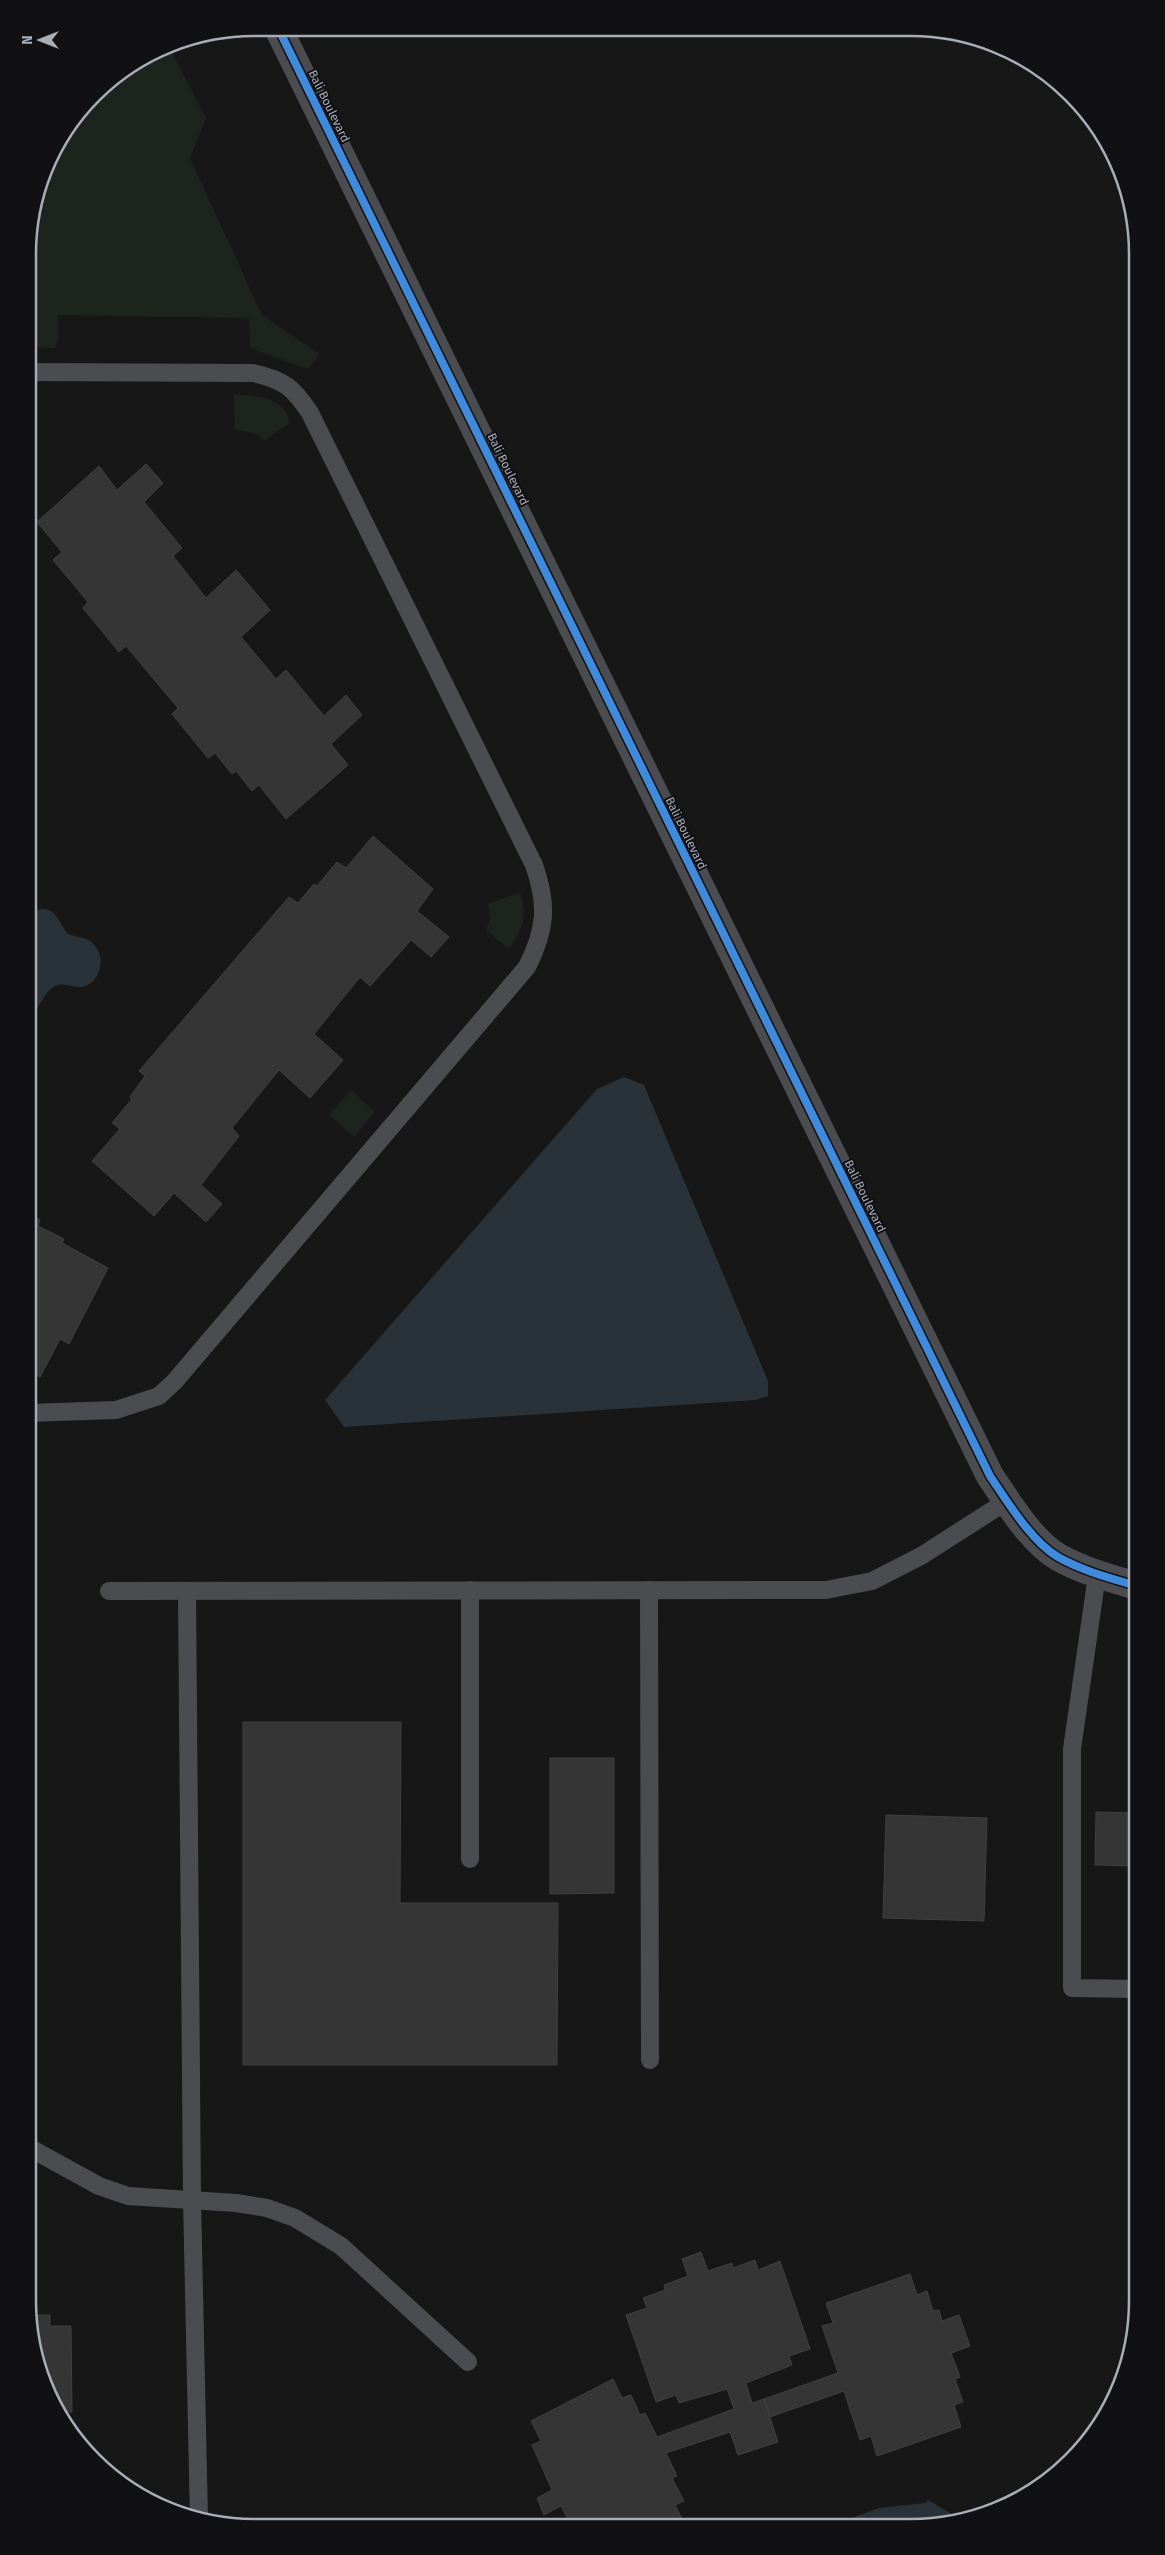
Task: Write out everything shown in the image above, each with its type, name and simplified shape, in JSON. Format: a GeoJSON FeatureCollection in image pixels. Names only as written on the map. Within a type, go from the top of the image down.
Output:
{"type":"FeatureCollection","features":[{"type":"Feature","properties":{"kind":"street","name":"Bali Boulevard"},"geometry":{"type":"LineString","coordinates":[[282,36],[990,1476],[1023,1524],[1057,1556],[1097,1575],[1129,1584]]}},
{"type":"Feature","properties":{"kind":"lane"},"geometry":{"type":"LineString","coordinates":[[36,372],[253,373],[287,384],[300,397],[310,413],[534,865],[543,890],[544,919],[539,944],[527,967],[175,1381],[159,1396],[116,1410],[36,1413]]}},
{"type":"Feature","properties":{"kind":"lane"},"geometry":{"type":"LineString","coordinates":[[109,1591],[826,1590],[872,1581],[921,1556],[1007,1501]]}},
{"type":"Feature","properties":{"kind":"lane"},"geometry":{"type":"LineString","coordinates":[[1097,1575],[1072,1749],[1072,1988],[1129,1988]]}},
{"type":"Feature","properties":{"kind":"lane"},"geometry":{"type":"LineString","coordinates":[[470,1590],[470,1860]]}},
{"type":"Feature","properties":{"kind":"lane"},"geometry":{"type":"LineString","coordinates":[[649,1590],[650,2060]]}},
{"type":"Feature","properties":{"kind":"lane"},"geometry":{"type":"LineString","coordinates":[[187,1591],[192,2199],[199,2511]]}},
{"type":"Feature","properties":{"kind":"lane"},"geometry":{"type":"LineString","coordinates":[[36,2151],[99,2186],[128,2196],[159,2200],[192,2199],[267,2208],[295,2218],[341,2246],[468,2362]]}},
{"type":"Feature","properties":{"kind":"shaded area"},"geometry":{"type":"Polygon","coordinates":[[[172,53],[206,118],[190,158],[262,315],[320,354],[308,369],[250,348],[249,318],[58,315],[58,340],[55,348],[36,347],[36,255],[38,226],[40,212],[53,171],[73,133],[100,100],[133,73],[172,53]]]}},
{"type":"Feature","properties":{"kind":"shaded area"},"geometry":{"type":"Polygon","coordinates":[[[234,394],[260,397],[277,403],[287,414],[289,423],[264,441],[256,433],[235,430],[234,394]]]}},
{"type":"Feature","properties":{"kind":"shaded area"},"geometry":{"type":"Polygon","coordinates":[[[520,892],[524,909],[523,922],[509,949],[486,930],[490,920],[488,904],[520,892]]]}},
{"type":"Feature","properties":{"kind":"shaded area"},"geometry":{"type":"Polygon","coordinates":[[[43,909],[52,912],[68,934],[90,941],[99,952],[100,967],[94,980],[82,987],[55,986],[44,997],[36,1010],[36,911],[43,909]]]}},
{"type":"Feature","properties":{"kind":"shaded area"},"geometry":{"type":"Polygon","coordinates":[[[624,1077],[644,1085],[768,1381],[768,1396],[756,1400],[344,1427],[325,1400],[597,1089],[624,1077]]]}},
{"type":"Feature","properties":{"kind":"shaded area"},"geometry":{"type":"Polygon","coordinates":[[[351,1090],[375,1112],[354,1137],[329,1115],[351,1090]]]}},
{"type":"Feature","properties":{"kind":"shaded area"},"geometry":{"type":"Polygon","coordinates":[[[928,2500],[953,2515],[910,2519],[849,2519],[879,2508],[925,2503],[928,2500]]]}},
{"type":"Feature","properties":{"kind":"building"},"geometry":{"type":"Polygon","coordinates":[[[146,464],[163,483],[144,502],[182,548],[173,556],[206,598],[236,570],[270,610],[241,637],[276,679],[286,670],[324,716],[346,695],[362,715],[331,744],[348,765],[286,819],[259,785],[252,791],[236,771],[232,774],[215,753],[208,758],[172,714],[178,708],[126,646],[119,652],[83,608],[88,602],[53,560],[62,552],[37,522],[99,466],[117,490],[146,464]]]}},
{"type":"Feature","properties":{"kind":"building"},"geometry":{"type":"Polygon","coordinates":[[[373,836],[433,889],[417,911],[449,937],[431,957],[411,940],[370,986],[360,977],[314,1034],[343,1060],[310,1098],[279,1070],[232,1128],[239,1136],[201,1185],[222,1204],[206,1222],[174,1193],[154,1216],[92,1161],[120,1129],[112,1123],[132,1099],[130,1097],[145,1076],[139,1071],[289,897],[298,903],[314,884],[317,886],[337,862],[346,868],[373,836]]]}},
{"type":"Feature","properties":{"kind":"building"},"geometry":{"type":"Polygon","coordinates":[[[36,1218],[40,1220],[38,1226],[64,1239],[62,1243],[108,1268],[69,1344],[60,1339],[40,1377],[36,1375],[36,1218]]]}},
{"type":"Feature","properties":{"kind":"building"},"geometry":{"type":"Polygon","coordinates":[[[243,1722],[401,1722],[400,1903],[558,1903],[557,2065],[243,2065],[243,1722]]]}},
{"type":"Feature","properties":{"kind":"building"},"geometry":{"type":"Polygon","coordinates":[[[550,1758],[614,1758],[614,1893],[550,1894],[550,1758]]]}},
{"type":"Feature","properties":{"kind":"building"},"geometry":{"type":"Polygon","coordinates":[[[1096,1812],[1129,1813],[1129,1866],[1095,1865],[1096,1812]]]}},
{"type":"Feature","properties":{"kind":"building"},"geometry":{"type":"Polygon","coordinates":[[[886,1815],[987,1818],[984,1921],[883,1918],[886,1815]]]}},
{"type":"Feature","properties":{"kind":"building"},"geometry":{"type":"Polygon","coordinates":[[[701,2252],[708,2271],[732,2263],[733,2268],[755,2260],[758,2270],[780,2261],[810,2349],[789,2356],[792,2365],[746,2383],[752,2403],[764,2399],[778,2442],[738,2455],[730,2432],[666,2453],[677,2476],[672,2478],[684,2501],[675,2505],[682,2519],[568,2519],[561,2506],[544,2515],[537,2498],[552,2490],[532,2445],[541,2441],[531,2421],[613,2379],[622,2398],[631,2395],[640,2415],[645,2413],[657,2437],[734,2409],[727,2389],[679,2403],[676,2395],[656,2402],[626,2315],[647,2308],[643,2298],[665,2290],[664,2285],[688,2276],[682,2259],[701,2252]]]}},
{"type":"Feature","properties":{"kind":"building"},"geometry":{"type":"Polygon","coordinates":[[[910,2274],[917,2295],[927,2291],[933,2311],[939,2310],[942,2321],[959,2315],[970,2346],[951,2353],[960,2377],[955,2379],[963,2402],[954,2405],[961,2427],[877,2456],[871,2436],[860,2440],[844,2391],[770,2417],[764,2399],[838,2373],[822,2326],[833,2323],[826,2303],[910,2274]]]}},
{"type":"Feature","properties":{"kind":"building"},"geometry":{"type":"Polygon","coordinates":[[[37,2315],[50,2315],[50,2326],[71,2326],[72,2412],[67,2412],[53,2384],[40,2343],[37,2315]]]}},
{"type":"Feature","properties":{"kind":"cycle path"},"geometry":{"type":"LineString","coordinates":[[282,36],[990,1476],[1020,1520],[1048,1550],[1077,1566],[1129,1584]]}}]}
